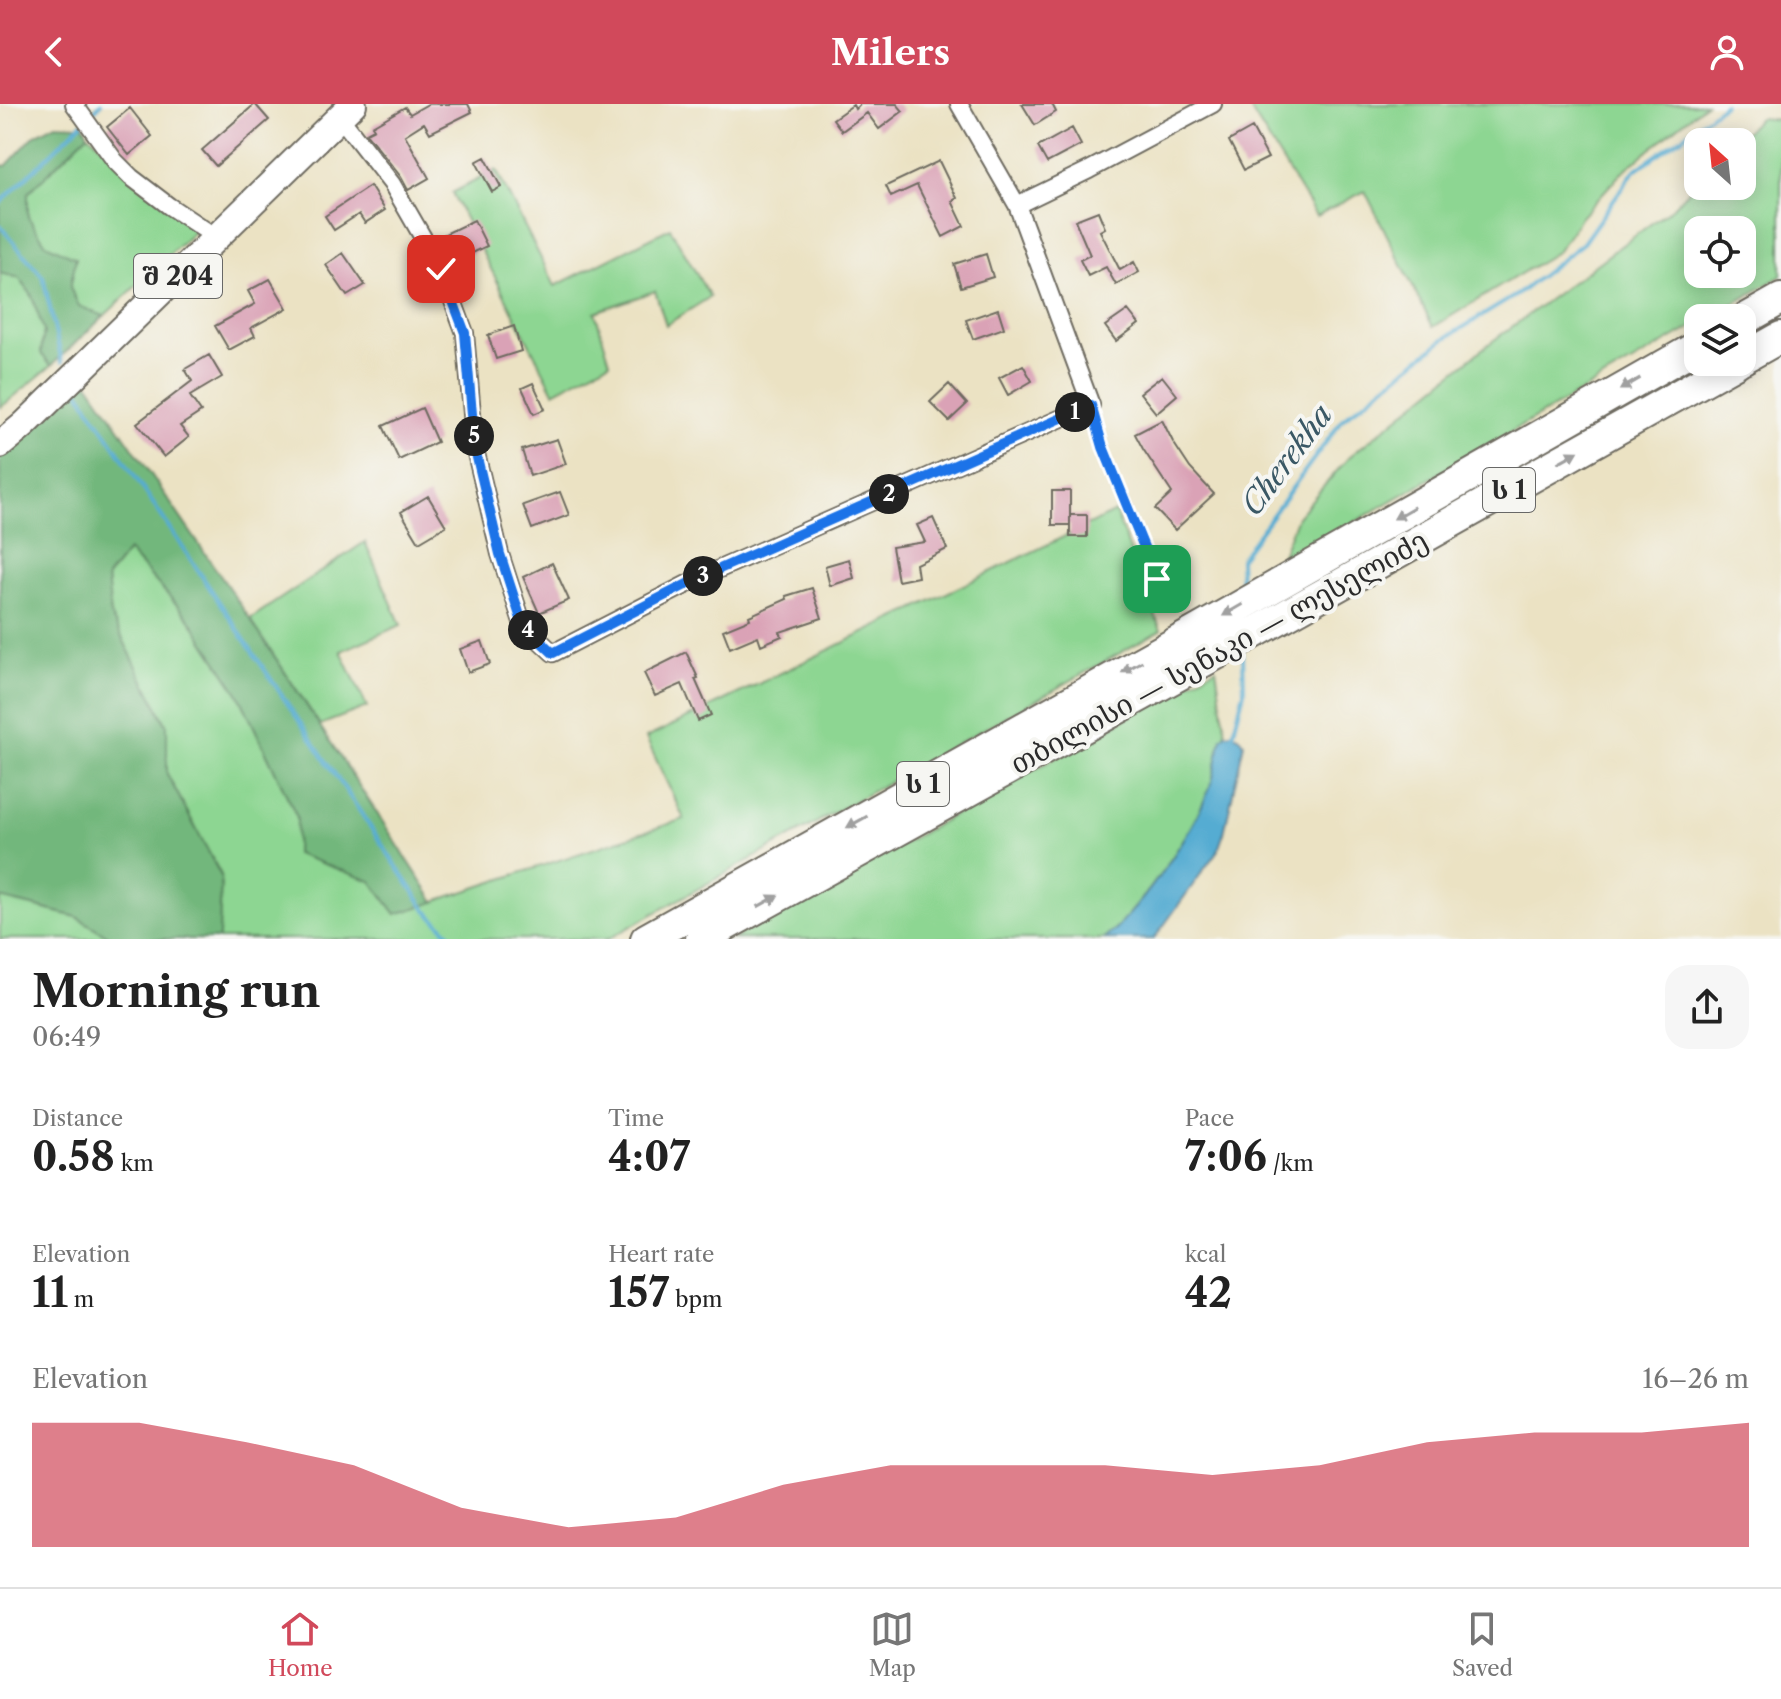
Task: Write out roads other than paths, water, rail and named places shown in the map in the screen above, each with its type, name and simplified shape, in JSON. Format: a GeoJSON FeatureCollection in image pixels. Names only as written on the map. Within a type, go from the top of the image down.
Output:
{"type":"FeatureCollection","features":[{"type":"Feature","properties":{"kind":"highway"},"geometry":{"type":"LineString","coordinates":[[1756,313],[1781,299]]}},
{"type":"Feature","properties":{"kind":"highway"},"geometry":{"type":"LineString","coordinates":[[1756,351],[1781,337]]}},
{"type":"Feature","properties":{"kind":"highway","name":"თბილისი — სენაკი — ლესელიძე"},"geometry":{"type":"LineString","coordinates":[[646,939],[1684,354]]}},
{"type":"Feature","properties":{"kind":"highway","name":"თბილისი — სენაკი — ლესელიძე"},"geometry":{"type":"LineString","coordinates":[[701,939],[1712,376]]}},
{"type":"Feature","properties":{"kind":"main road","name":"შ 204"},"geometry":{"type":"LineString","coordinates":[[0,445],[346,110]]}},
{"type":"Feature","properties":{"kind":"street"},"geometry":{"type":"LineString","coordinates":[[74,104],[115,161],[131,177],[217,238]]}},
{"type":"Feature","properties":{"kind":"street"},"geometry":{"type":"LineString","coordinates":[[346,110],[441,269],[465,333],[475,449],[500,554],[523,625],[553,653],[699,578],[1091,405],[1017,205],[959,104]]}},
{"type":"Feature","properties":{"kind":"street"},"geometry":{"type":"LineString","coordinates":[[1017,205],[1213,104]]}},
{"type":"Feature","properties":{"kind":"lane"},"geometry":{"type":"LineString","coordinates":[[1091,405],[1103,447],[1157,579]]}},
{"type":"Feature","properties":{"kind":"water"},"geometry":{"type":"Polygon","coordinates":[[[1231,733],[1239,736],[1244,743],[1218,850],[1154,939],[1104,939],[1135,907],[1167,866],[1204,800],[1222,738],[1231,733]]]}},
{"type":"Feature","properties":{"kind":"waterway"},"geometry":{"type":"LineString","coordinates":[[89,116],[101,104]]}},
{"type":"Feature","properties":{"kind":"waterway","name":"Cherekha"},"geometry":{"type":"LineString","coordinates":[[1241,592],[1240,559],[1343,419],[1444,339],[1518,294],[1583,243],[1634,171],[1724,104]]}},
{"type":"Feature","properties":{"kind":"waterway"},"geometry":{"type":"LineString","coordinates":[[0,203],[82,123]]}},
{"type":"Feature","properties":{"kind":"waterway"},"geometry":{"type":"LineString","coordinates":[[0,226],[43,277],[62,362]]}},
{"type":"Feature","properties":{"kind":"waterway"},"geometry":{"type":"LineString","coordinates":[[77,387],[426,910],[455,939]]}},
{"type":"Feature","properties":{"kind":"waterway","name":"Cherekha"},"geometry":{"type":"LineString","coordinates":[[1232,738],[1244,692],[1243,653]]}}]}
